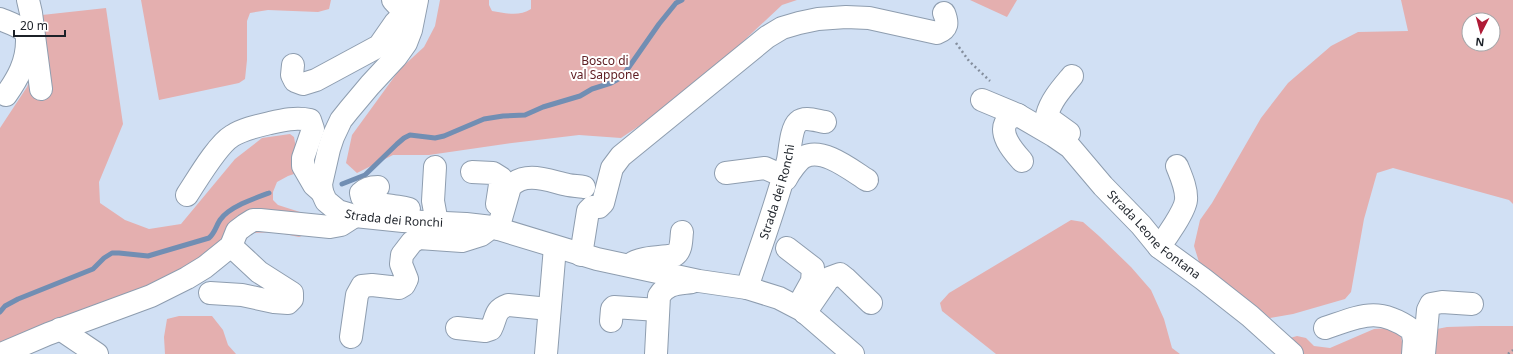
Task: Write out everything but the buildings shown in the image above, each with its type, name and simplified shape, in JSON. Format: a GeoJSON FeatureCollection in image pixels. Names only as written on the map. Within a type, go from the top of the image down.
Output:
{"type":"FeatureCollection","features":[{"type":"Feature","properties":{"kind":"street"},"geometry":{"type":"LineString","coordinates":[[28,0],[41,89]]}},
{"type":"Feature","properties":{"kind":"street"},"geometry":{"type":"LineString","coordinates":[[406,11],[423,21],[431,0]]}},
{"type":"Feature","properties":{"kind":"street"},"geometry":{"type":"LineString","coordinates":[[293,65],[292,75],[295,81],[303,84],[316,80],[379,46],[395,23],[406,11]]}},
{"type":"Feature","properties":{"kind":"street"},"geometry":{"type":"LineString","coordinates":[[322,192],[323,172],[329,149],[341,120],[370,84],[396,57],[406,43],[406,11]]}},
{"type":"Feature","properties":{"kind":"street"},"geometry":{"type":"LineString","coordinates":[[581,255],[588,211],[592,208],[599,207],[603,203],[612,168],[621,156],[767,37],[782,28],[818,19],[846,17],[869,18],[937,33],[942,31],[945,20]]}},
{"type":"Feature","properties":{"kind":"street"},"geometry":{"type":"LineString","coordinates":[[0,19],[26,32],[26,57],[21,70],[6,95]]}},
{"type":"Feature","properties":{"kind":"street"},"geometry":{"type":"LineString","coordinates":[[1072,76],[1055,96],[1049,106],[1047,115],[1051,120],[1080,142],[1086,149],[1087,166]]}},
{"type":"Feature","properties":{"kind":"street","name":"Strada Leone Fontana"},"geometry":{"type":"LineString","coordinates":[[987,91],[1018,115],[1070,147],[1103,186],[1141,225],[1159,247],[1250,316],[1292,354]]}},
{"type":"Feature","properties":{"kind":"street"},"geometry":{"type":"LineString","coordinates":[[1018,115],[1009,119],[1004,132],[1008,144],[1022,160]]}},
{"type":"Feature","properties":{"kind":"street","name":"Strada dei Ronchi"},"geometry":{"type":"LineString","coordinates":[[187,195],[214,154],[231,136],[253,127],[284,120],[300,118],[310,120],[313,128],[303,158],[303,166],[314,185],[322,192],[326,201],[338,211],[356,216],[490,227],[554,254],[581,255],[699,281],[747,288],[767,293],[801,310],[853,354]]}},
{"type":"Feature","properties":{"kind":"street","name":"Strada dei Ronchi"},"geometry":{"type":"LineString","coordinates":[[747,288],[782,182],[791,148],[794,128],[798,122],[804,119],[825,122]]}},
{"type":"Feature","properties":{"kind":"street"},"geometry":{"type":"LineString","coordinates":[[726,173],[765,168],[782,182],[798,162],[804,157],[812,155],[836,159],[867,180]]}},
{"type":"Feature","properties":{"kind":"street"},"geometry":{"type":"LineString","coordinates":[[1159,247],[1182,212],[1186,200],[1182,178],[1177,166]]}},
{"type":"Feature","properties":{"kind":"street"},"geometry":{"type":"LineString","coordinates":[[378,187],[372,187],[364,190],[361,193],[362,197],[370,201],[404,207],[428,222],[433,201],[435,168]]}},
{"type":"Feature","properties":{"kind":"street"},"geometry":{"type":"LineString","coordinates":[[472,172],[493,173],[500,178],[496,208],[493,212],[482,218],[490,227]]}},
{"type":"Feature","properties":{"kind":"street"},"geometry":{"type":"LineString","coordinates":[[351,337],[357,295],[362,286],[372,285],[399,288],[404,285],[407,279],[401,264],[402,255],[412,242],[419,238],[462,241],[480,235],[490,227],[510,187],[521,179],[541,177],[570,185],[584,186]]}},
{"type":"Feature","properties":{"kind":"street"},"geometry":{"type":"LineString","coordinates":[[1,354],[60,329],[151,296],[187,278],[205,267],[231,246],[237,232],[253,220],[330,227],[341,225],[356,216]]}},
{"type":"Feature","properties":{"kind":"street"},"geometry":{"type":"LineString","coordinates":[[629,266],[634,262],[642,260],[675,255],[679,252],[682,232]]}},
{"type":"Feature","properties":{"kind":"street"},"geometry":{"type":"LineString","coordinates":[[456,252],[491,241],[554,254],[546,354]]}},
{"type":"Feature","properties":{"kind":"street"},"geometry":{"type":"LineString","coordinates":[[210,293],[242,295],[281,303],[288,303],[292,299],[292,293],[259,272],[231,246]]}},
{"type":"Feature","properties":{"kind":"street"},"geometry":{"type":"LineString","coordinates":[[787,248],[813,268],[812,281],[801,310]]}},
{"type":"Feature","properties":{"kind":"street"},"geometry":{"type":"LineString","coordinates":[[801,310],[829,278],[840,274],[871,303]]}},
{"type":"Feature","properties":{"kind":"street","name":"Strada dei Ronchi"},"geometry":{"type":"LineString","coordinates":[[656,354],[659,296],[668,286],[699,281]]}},
{"type":"Feature","properties":{"kind":"street"},"geometry":{"type":"LineString","coordinates":[[1424,354],[1428,310],[1431,304],[1442,302],[1472,304]]}},
{"type":"Feature","properties":{"kind":"street"},"geometry":{"type":"LineString","coordinates":[[457,328],[485,331],[491,329],[496,314],[508,305],[549,309]]}},
{"type":"Feature","properties":{"kind":"street"},"geometry":{"type":"LineString","coordinates":[[611,321],[612,310],[614,307],[658,310]]}},
{"type":"Feature","properties":{"kind":"street"},"geometry":{"type":"LineString","coordinates":[[1325,328],[1364,315],[1382,315],[1394,319],[1412,330],[1414,340],[1413,354]]}},
{"type":"Feature","properties":{"kind":"street"},"geometry":{"type":"LineString","coordinates":[[60,329],[97,354]]}},
{"type":"Feature","properties":{"kind":"path"},"geometry":{"type":"LineString","coordinates":[[945,20],[959,49],[979,72],[987,91]]}},
{"type":"Feature","properties":{"kind":"path"},"geometry":{"type":"LineString","coordinates":[[1508,354],[1513,350]]}},
{"type":"Feature","properties":{"kind":"green space"},"geometry":{"type":"Polygon","coordinates":[[[141,0],[331,0],[329,9],[318,12],[268,10],[250,13],[247,21],[247,60],[245,79],[239,83],[159,100],[141,0]]]}},
{"type":"Feature","properties":{"kind":"green space","name":"Bosco di val Sappone"},"geometry":{"type":"Polygon","coordinates":[[[440,0],[489,0],[489,5],[492,11],[517,14],[531,9],[531,0],[797,0],[782,5],[736,48],[654,116],[621,138],[579,135],[429,155],[393,155],[357,173],[346,163],[352,135],[400,69],[424,47],[435,26],[440,0]]]}},
{"type":"Feature","properties":{"kind":"green space"},"geometry":{"type":"Polygon","coordinates":[[[970,0],[1017,0],[1007,17],[970,0]]]}},
{"type":"Feature","properties":{"kind":"green space"},"geometry":{"type":"Polygon","coordinates":[[[1401,0],[1513,0],[1513,204],[1509,200],[1393,168],[1377,173],[1364,219],[1351,292],[1345,299],[1293,314],[1270,318],[1199,262],[1194,246],[1200,220],[1212,203],[1261,118],[1288,83],[1331,46],[1358,32],[1408,31],[1401,0]]]}},
{"type":"Feature","properties":{"kind":"green space"},"geometry":{"type":"Polygon","coordinates":[[[106,8],[123,124],[99,182],[100,203],[125,220],[149,229],[181,224],[235,159],[262,138],[290,134],[294,137],[300,172],[277,182],[273,192],[273,200],[278,205],[303,213],[326,217],[313,232],[299,237],[275,232],[251,233],[238,250],[0,346],[0,128],[27,87],[33,71],[42,15],[106,8]]]}},
{"type":"Feature","properties":{"kind":"green space"},"geometry":{"type":"Polygon","coordinates":[[[1071,220],[1083,222],[1099,236],[1131,267],[1151,290],[1164,319],[1172,348],[1180,354],[996,354],[942,311],[940,303],[949,293],[1071,220]]]}},
{"type":"Feature","properties":{"kind":"green space"},"geometry":{"type":"Polygon","coordinates":[[[179,316],[212,316],[223,330],[228,345],[236,354],[165,354],[164,337],[167,319],[179,316]]]}},
{"type":"Feature","properties":{"kind":"green space"},"geometry":{"type":"Polygon","coordinates":[[[1513,326],[1513,354],[1432,354],[1437,329],[1447,327],[1513,326]]]}},
{"type":"Feature","properties":{"kind":"green space"},"geometry":{"type":"Polygon","coordinates":[[[1389,328],[1401,336],[1404,354],[1299,354],[1290,338],[1297,336],[1306,338],[1314,346],[1330,348],[1374,329],[1389,328]]]}},
{"type":"Feature","properties":{"kind":"waterway"},"geometry":{"type":"LineString","coordinates":[[342,184],[365,175],[397,144],[410,135],[435,138],[444,136],[484,119],[525,115],[543,107],[580,96],[592,89],[611,83],[622,77],[659,24],[676,3],[682,0]]}},
{"type":"Feature","properties":{"kind":"waterway"},"geometry":{"type":"LineString","coordinates":[[0,312],[5,306],[18,299],[93,269],[104,258],[112,253],[148,256],[209,238],[220,220],[229,211],[269,193]]}}]}
